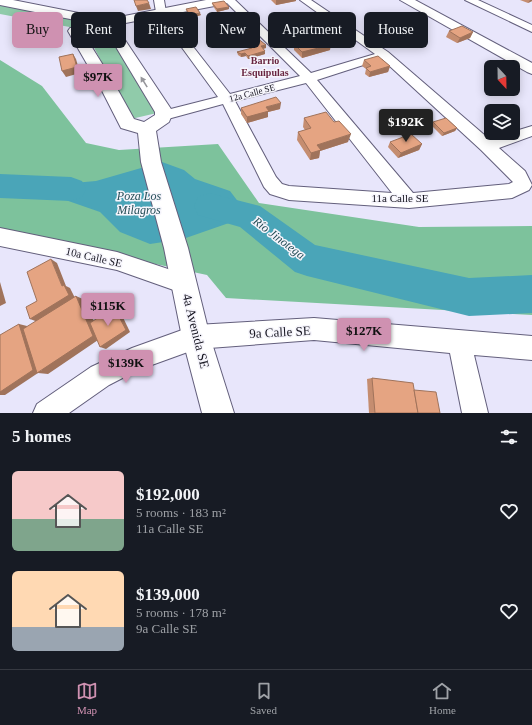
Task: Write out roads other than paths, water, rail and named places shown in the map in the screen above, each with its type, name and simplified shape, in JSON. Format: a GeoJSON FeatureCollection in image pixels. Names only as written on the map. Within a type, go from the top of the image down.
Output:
{"type":"FeatureCollection","features":[{"type":"Feature","properties":{"kind":"street"},"geometry":{"type":"LineString","coordinates":[[126,16],[160,6],[225,0]]}},
{"type":"Feature","properties":{"kind":"street"},"geometry":{"type":"LineString","coordinates":[[229,0],[309,78],[409,201]]}},
{"type":"Feature","properties":{"kind":"street"},"geometry":{"type":"LineString","coordinates":[[305,0],[384,55],[487,146],[532,131]]}},
{"type":"Feature","properties":{"kind":"street"},"geometry":{"type":"LineString","coordinates":[[406,0],[531,68]]}},
{"type":"Feature","properties":{"kind":"street"},"geometry":{"type":"LineString","coordinates":[[470,0],[532,29]]}},
{"type":"Feature","properties":{"kind":"street"},"geometry":{"type":"LineString","coordinates":[[0,1],[71,15]]}},
{"type":"Feature","properties":{"kind":"street"},"geometry":{"type":"LineString","coordinates":[[160,6],[228,100]]}},
{"type":"Feature","properties":{"kind":"street"},"geometry":{"type":"LineString","coordinates":[[81,48],[106,83],[125,121],[131,126],[147,129],[164,115],[123,48]]}},
{"type":"Feature","properties":{"kind":"street","name":"12a Calle SE"},"geometry":{"type":"LineString","coordinates":[[164,115],[228,100],[309,78],[384,55]]}},
{"type":"Feature","properties":{"kind":"street","name":"11a Calle SE"},"geometry":{"type":"LineString","coordinates":[[228,100],[270,182],[276,189],[289,194],[409,201],[512,191],[523,185],[519,176],[487,146]]}},
{"type":"Feature","properties":{"kind":"street","name":"4a Avenida SE"},"geometry":{"type":"LineString","coordinates":[[147,129],[151,162],[176,248],[196,337],[218,413]]}},
{"type":"Feature","properties":{"kind":"street","name":"10a Calle SE"},"geometry":{"type":"LineString","coordinates":[[0,237],[117,261],[185,284]]}},
{"type":"Feature","properties":{"kind":"street","name":"9a Calle SE"},"geometry":{"type":"LineString","coordinates":[[46,413],[100,376],[132,360],[196,337],[314,329],[460,343],[532,348]]}},
{"type":"Feature","properties":{"kind":"street"},"geometry":{"type":"LineString","coordinates":[[460,343],[475,413]]}},
{"type":"Feature","properties":{"kind":"water","name":"Poza Los Milagros"},"geometry":{"type":"Polygon","coordinates":[[[162,162],[184,170],[195,179],[230,191],[249,216],[183,239],[150,244],[120,232],[100,212],[28,187],[96,181],[162,162]]]}},
{"type":"Feature","properties":{"kind":"waterway","name":"Río Jinotega"},"geometry":{"type":"LineString","coordinates":[[0,186],[71,189]]}},
{"type":"Feature","properties":{"kind":"waterway","name":"Río Jinotega"},"geometry":{"type":"LineString","coordinates":[[209,206],[249,216],[307,260],[469,297],[532,294]]}},
{"type":"Feature","properties":{"kind":"district","name":"Barrio Esquipulas"},"geometry":{"type":"Point","coordinates":[265,66]}}]}
